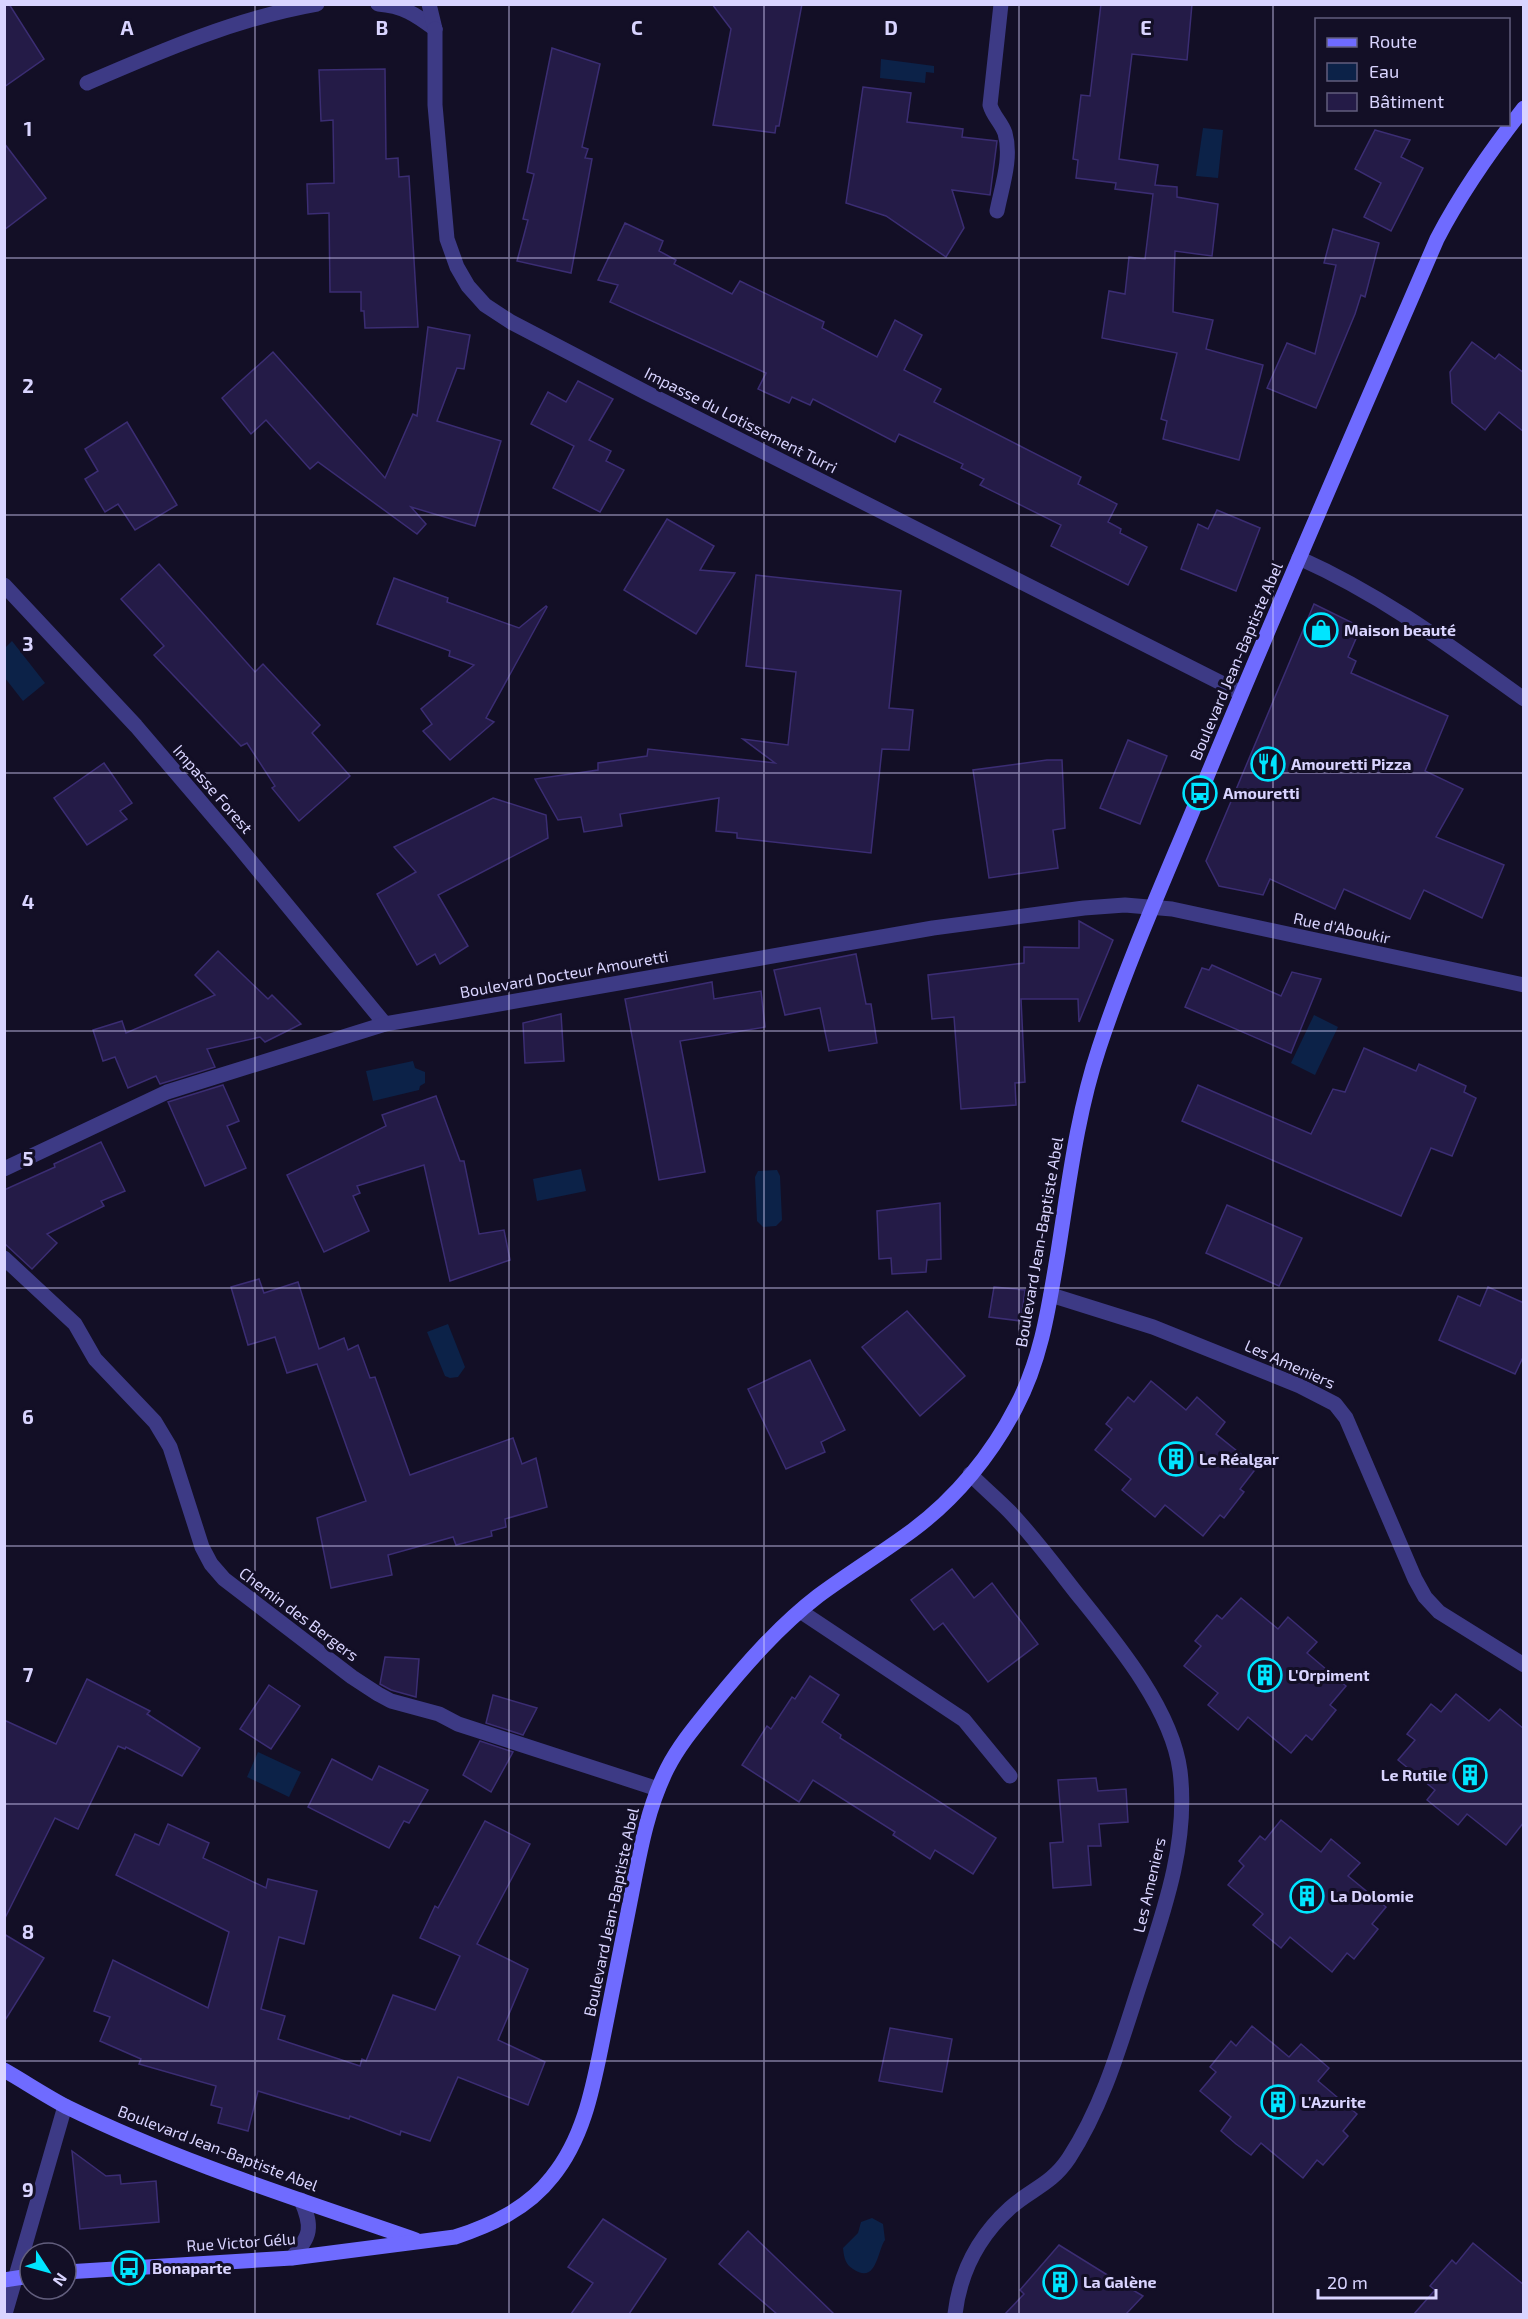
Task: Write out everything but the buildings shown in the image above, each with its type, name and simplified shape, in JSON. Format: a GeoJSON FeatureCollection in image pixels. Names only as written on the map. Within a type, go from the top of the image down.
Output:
{"type":"FeatureCollection","features":[{"type":"Feature","properties":{"kind":"street"},"geometry":{"type":"LineString","coordinates":[[87,83],[146,57],[207,35],[295,8],[317,4]]}},
{"type":"Feature","properties":{"kind":"street"},"geometry":{"type":"LineString","coordinates":[[378,4],[397,6],[416,14],[435,29]]}},
{"type":"Feature","properties":{"kind":"street","name":"Impasse du Lotissement Turri"},"geometry":{"type":"LineString","coordinates":[[429,4],[435,29],[435,105],[447,239],[457,267],[468,286],[485,305],[511,322],[655,397],[1241,693]]}},
{"type":"Feature","properties":{"kind":"street"},"geometry":{"type":"LineString","coordinates":[[997,211],[1009,151],[1003,128],[992,116],[990,105],[1001,4]]}},
{"type":"Feature","properties":{"kind":"street","name":"Boulevard Jean-Baptiste Abel"},"geometry":{"type":"LineString","coordinates":[[1510,126],[1524,108]]}},
{"type":"Feature","properties":{"kind":"street","name":"Boulevard Jean-Baptiste Abel"},"geometry":{"type":"LineString","coordinates":[[4,2070],[65,2106],[151,2145],[418,2241],[455,2237],[477,2230],[514,2211],[555,2174],[580,2132],[592,2089],[640,1849],[658,1789],[670,1762],[709,1709],[737,1676],[800,1611],[816,1597],[917,1527],[941,1507],[1002,1432],[1030,1378],[1040,1348],[1051,1295],[1079,1120],[1098,1051],[1152,906],[1241,693],[1437,239],[1457,200],[1510,126]]}},
{"type":"Feature","properties":{"kind":"street"},"geometry":{"type":"LineString","coordinates":[[1299,558],[1396,608],[1524,699]]}},
{"type":"Feature","properties":{"kind":"street","name":"Impasse Forest"},"geometry":{"type":"LineString","coordinates":[[4,585],[136,726],[243,850],[385,1024]]}},
{"type":"Feature","properties":{"kind":"street","name":"Boulevard Docteur Amouretti"},"geometry":{"type":"LineString","coordinates":[[4,1168],[167,1092],[385,1024],[933,928],[1084,908],[1152,906]]}},
{"type":"Feature","properties":{"kind":"street","name":"Rue d'Aboukir"},"geometry":{"type":"LineString","coordinates":[[1152,906],[1524,986]]}},
{"type":"Feature","properties":{"kind":"street","name":"Chemin des Bergers"},"geometry":{"type":"LineString","coordinates":[[4,1258],[75,1324],[95,1359],[155,1422],[170,1448],[202,1547],[211,1564],[238,1592],[352,1677],[391,1701],[439,1714],[458,1724],[658,1789]]}},
{"type":"Feature","properties":{"kind":"street","name":"Les Ameniers"},"geometry":{"type":"LineString","coordinates":[[1051,1295],[1152,1327],[1319,1394],[1335,1404],[1346,1418],[1415,1579],[1425,1597],[1439,1612],[1524,1665]]}},
{"type":"Feature","properties":{"kind":"street","name":"Les Ameniers"},"geometry":{"type":"LineString","coordinates":[[955,2314],[963,2274],[987,2234],[1011,2207],[1051,2180],[1065,2163],[1093,2116],[1110,2073],[1166,1900],[1178,1856],[1181,1796],[1180,1769],[1172,1741],[1160,1712],[1143,1682],[1103,1626],[1038,1545],[1011,1513],[970,1474]]}},
{"type":"Feature","properties":{"kind":"street"},"geometry":{"type":"LineString","coordinates":[[800,1611],[964,1720],[1010,1776]]}},
{"type":"Feature","properties":{"kind":"street"},"geometry":{"type":"LineString","coordinates":[[5,2314],[65,2106]]}},
{"type":"Feature","properties":{"kind":"street"},"geometry":{"type":"LineString","coordinates":[[292,2258],[304,2243],[309,2231],[309,2218],[301,2200]]}},
{"type":"Feature","properties":{"kind":"street","name":"Rue Victor Gélu"},"geometry":{"type":"LineString","coordinates":[[78,2271],[292,2258],[418,2241]]}},
{"type":"Feature","properties":{"kind":"water"},"geometry":{"type":"Polygon","coordinates":[[[881,59],[934,66],[934,73],[926,72],[925,83],[880,78],[881,59]]]}},
{"type":"Feature","properties":{"kind":"water"},"geometry":{"type":"Polygon","coordinates":[[[1203,128],[1223,130],[1218,178],[1196,176],[1203,128]]]}},
{"type":"Feature","properties":{"kind":"water"},"geometry":{"type":"Polygon","coordinates":[[[12,641],[45,683],[23,701],[5,678],[5,648],[12,641]]]}},
{"type":"Feature","properties":{"kind":"water"},"geometry":{"type":"Polygon","coordinates":[[[1314,1015],[1338,1027],[1315,1075],[1291,1063],[1314,1015]]]}},
{"type":"Feature","properties":{"kind":"water"},"geometry":{"type":"Polygon","coordinates":[[[413,1061],[415,1068],[425,1072],[425,1083],[420,1086],[419,1090],[373,1101],[366,1071],[413,1061]]]}},
{"type":"Feature","properties":{"kind":"water"},"geometry":{"type":"Polygon","coordinates":[[[581,1169],[586,1191],[537,1201],[533,1179],[581,1169]]]}},
{"type":"Feature","properties":{"kind":"water"},"geometry":{"type":"Polygon","coordinates":[[[777,1170],[780,1176],[782,1220],[776,1226],[763,1227],[757,1221],[755,1177],[758,1171],[777,1170]]]}},
{"type":"Feature","properties":{"kind":"water"},"geometry":{"type":"Polygon","coordinates":[[[448,1324],[465,1367],[458,1377],[450,1378],[445,1376],[427,1332],[448,1324]]]}},
{"type":"Feature","properties":{"kind":"water"},"geometry":{"type":"Polygon","coordinates":[[[258,1752],[301,1772],[289,1797],[247,1777],[258,1752]]]}},
{"type":"Feature","properties":{"kind":"water"},"geometry":{"type":"Polygon","coordinates":[[[872,2218],[883,2224],[885,2240],[872,2270],[861,2273],[848,2265],[843,2248],[858,2233],[861,2222],[872,2218]]]}},
{"type":"Feature","properties":{"kind":"place","name":"Maison beauté"},"geometry":{"type":"Point","coordinates":[1321,630]}},
{"type":"Feature","properties":{"kind":"place","name":"Amouretti Pizza"},"geometry":{"type":"Point","coordinates":[1268,764]}},
{"type":"Feature","properties":{"kind":"place","name":"Amouretti"},"geometry":{"type":"Point","coordinates":[1200,793]}},
{"type":"Feature","properties":{"kind":"place","name":"Le Réalgar"},"geometry":{"type":"Point","coordinates":[1176,1459]}},
{"type":"Feature","properties":{"kind":"place","name":"L'Orpiment"},"geometry":{"type":"Point","coordinates":[1265,1675]}},
{"type":"Feature","properties":{"kind":"place","name":"Le Rutile"},"geometry":{"type":"Point","coordinates":[1470,1775]}},
{"type":"Feature","properties":{"kind":"place","name":"La Dolomie"},"geometry":{"type":"Point","coordinates":[1307,1896]}},
{"type":"Feature","properties":{"kind":"place","name":"L'Azurite"},"geometry":{"type":"Point","coordinates":[1278,2102]}},
{"type":"Feature","properties":{"kind":"place","name":"Bonaparte"},"geometry":{"type":"Point","coordinates":[129,2268]}},
{"type":"Feature","properties":{"kind":"place","name":"La Galène"},"geometry":{"type":"Point","coordinates":[1060,2282]}}]}
